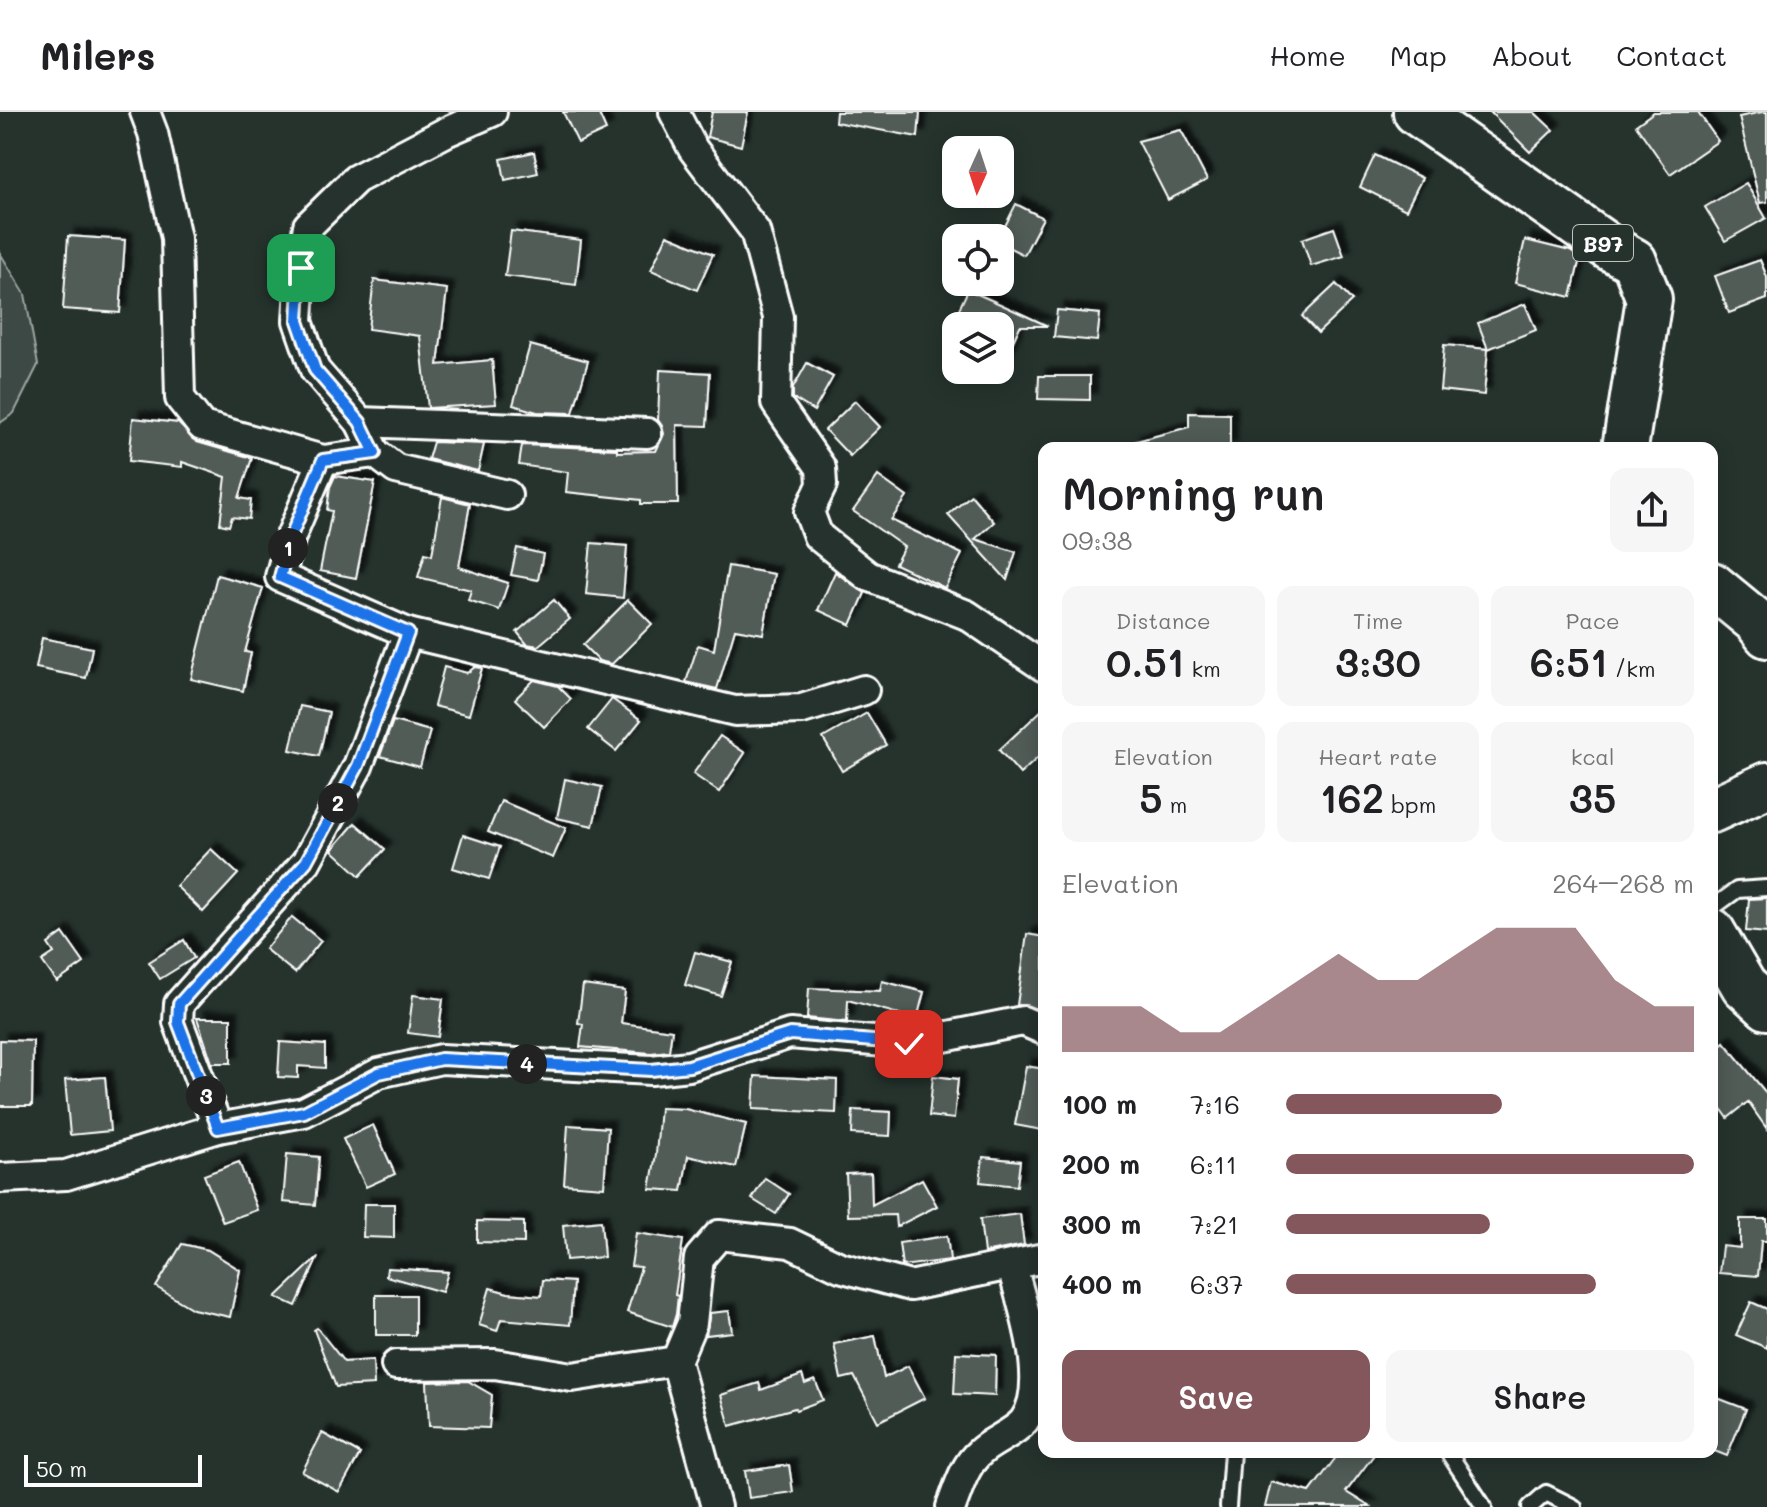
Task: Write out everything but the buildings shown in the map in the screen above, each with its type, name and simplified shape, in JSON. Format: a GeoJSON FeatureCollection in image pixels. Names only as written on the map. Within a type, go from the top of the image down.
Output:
{"type":"FeatureCollection","features":[{"type":"Feature","properties":{"kind":"main road","name":"B97"},"geometry":{"type":"LineString","coordinates":[[1416,112],[1610,248],[1634,261],[1649,299],[1626,442]]}},
{"type":"Feature","properties":{"kind":"main road"},"geometry":{"type":"LineString","coordinates":[[1718,590],[1757,622],[1767,635]]}},
{"type":"Feature","properties":{"kind":"main road"},"geometry":{"type":"LineString","coordinates":[[1718,807],[1767,785]]}},
{"type":"Feature","properties":{"kind":"main road"},"geometry":{"type":"LineString","coordinates":[[1718,942],[1744,991]]}},
{"type":"Feature","properties":{"kind":"street"},"geometry":{"type":"LineString","coordinates":[[145,112],[153,133],[176,238],[180,398],[202,426],[323,460],[375,453]]}},
{"type":"Feature","properties":{"kind":"street"},"geometry":{"type":"LineString","coordinates":[[492,112],[356,179],[308,226],[301,268],[298,321],[315,370],[360,422],[375,453],[396,469],[507,495]]}},
{"type":"Feature","properties":{"kind":"street"},"geometry":{"type":"LineString","coordinates":[[674,112],[693,149],[755,231],[778,317],[776,403],[821,468],[822,485],[809,512],[818,536],[868,576],[967,615],[1038,663]]}},
{"type":"Feature","properties":{"kind":"street"},"geometry":{"type":"LineString","coordinates":[[360,422],[647,433]]}},
{"type":"Feature","properties":{"kind":"street"},"geometry":{"type":"LineString","coordinates":[[323,460],[291,536],[280,577],[408,633],[735,711],[802,709],[864,690]]}},
{"type":"Feature","properties":{"kind":"street"},"geometry":{"type":"LineString","coordinates":[[218,1128],[178,1022],[179,1004],[306,862],[358,766],[408,633]]}},
{"type":"Feature","properties":{"kind":"street"},"geometry":{"type":"LineString","coordinates":[[0,1178],[66,1175],[218,1128],[304,1112],[379,1073],[441,1059],[651,1070],[689,1066],[790,1034],[909,1044],[1023,1021],[1038,1027]]}},
{"type":"Feature","properties":{"kind":"street"},"geometry":{"type":"LineString","coordinates":[[716,1507],[676,1361],[692,1323],[699,1258],[719,1235],[790,1243],[840,1267],[910,1286],[1038,1260]]}},
{"type":"Feature","properties":{"kind":"street"},"geometry":{"type":"LineString","coordinates":[[951,1507],[962,1478],[977,1454],[1023,1421],[1036,1391],[1030,1339],[1012,1266]]}},
{"type":"Feature","properties":{"kind":"street"},"geometry":{"type":"LineString","coordinates":[[396,1365],[495,1364],[572,1377],[676,1361]]}},
{"type":"Feature","properties":{"kind":"lane"},"geometry":{"type":"LineString","coordinates":[[1718,904],[1737,890],[1767,888]]}},
{"type":"Feature","properties":{"kind":"lane"},"geometry":{"type":"LineString","coordinates":[[1228,1507],[1232,1458]]}},
{"type":"Feature","properties":{"kind":"lane"},"geometry":{"type":"LineString","coordinates":[[1452,1458],[1484,1507]]}},
{"type":"Feature","properties":{"kind":"lane"},"geometry":{"type":"LineString","coordinates":[[1530,1507],[1546,1493],[1574,1507]]}},
{"type":"Feature","properties":{"kind":"shaded area"},"geometry":{"type":"Polygon","coordinates":[[[0,253],[25,294],[38,365],[14,413],[0,423],[0,253]]]}},
{"type":"Feature","properties":{"kind":"route"},"geometry":{"type":"LineString","coordinates":[[301,268],[298,321],[315,370],[360,422],[375,453],[323,460],[291,536],[280,577],[408,633],[358,766],[306,862],[179,1004],[178,1022],[218,1128],[304,1112],[379,1073],[441,1059],[651,1070],[689,1066],[790,1034],[909,1044]]}}]}
